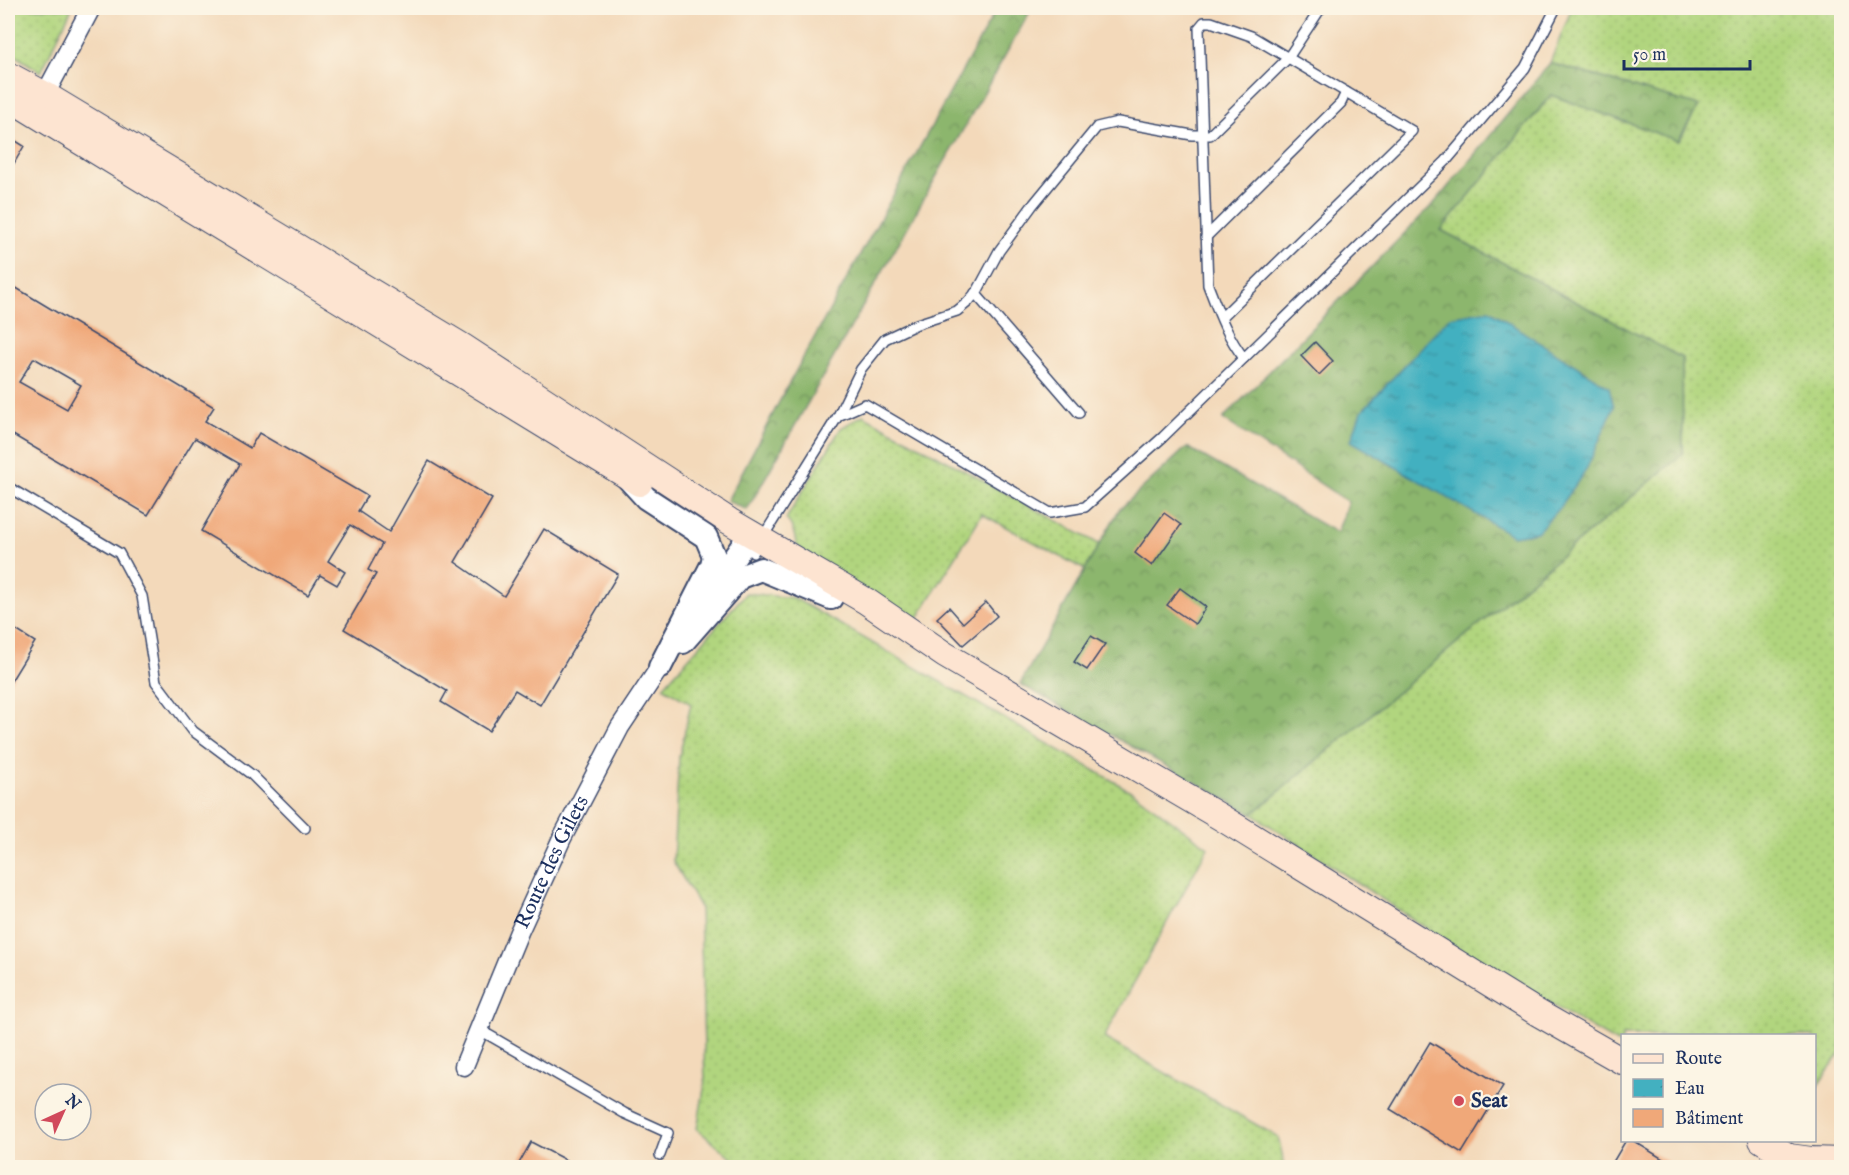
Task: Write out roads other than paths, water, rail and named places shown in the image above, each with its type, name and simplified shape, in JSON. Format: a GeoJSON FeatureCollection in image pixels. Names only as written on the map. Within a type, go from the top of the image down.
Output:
{"type":"FeatureCollection","features":[{"type":"Feature","properties":{"kind":"main road"},"geometry":{"type":"LineString","coordinates":[[8,75],[40,104],[621,472],[866,601],[945,656]]}},
{"type":"Feature","properties":{"kind":"main road"},"geometry":{"type":"LineString","coordinates":[[8,97],[40,104],[463,347],[729,521],[752,542],[831,598],[945,656],[1222,818],[1538,1013],[1621,1060]]}},
{"type":"Feature","properties":{"kind":"main road"},"geometry":{"type":"LineString","coordinates":[[1765,1142],[1793,1162],[1842,1161]]}},
{"type":"Feature","properties":{"kind":"street"},"geometry":{"type":"LineString","coordinates":[[40,104],[91,8]]}},
{"type":"Feature","properties":{"kind":"street","name":"Route des Gilets"},"geometry":{"type":"LineString","coordinates":[[621,472],[646,498],[706,537],[714,556],[712,565],[660,668]]}},
{"type":"Feature","properties":{"kind":"street","name":"Route des Gilets"},"geometry":{"type":"LineString","coordinates":[[464,1066],[519,932],[562,838],[620,727],[752,542]]}},
{"type":"Feature","properties":{"kind":"street","name":"Route des Gilets"},"geometry":{"type":"LineString","coordinates":[[660,668],[740,577],[761,569],[831,598]]}},
{"type":"Feature","properties":{"kind":"lane"},"geometry":{"type":"LineString","coordinates":[[752,542],[838,416],[861,369],[885,339],[917,324],[957,310],[968,302],[1006,242],[1039,197],[1097,127],[1118,122],[1192,135],[1210,135],[1288,58],[1321,8]]}},
{"type":"Feature","properties":{"kind":"lane"},"geometry":{"type":"LineString","coordinates":[[838,416],[865,404],[1050,513],[1085,507],[1162,437],[1446,161],[1525,68],[1556,8]]}},
{"type":"Feature","properties":{"kind":"lane"},"geometry":{"type":"LineString","coordinates":[[1221,318],[1412,131],[1251,36],[1211,22],[1204,22],[1199,28],[1208,285],[1221,318],[1232,343],[1244,358]]}},
{"type":"Feature","properties":{"kind":"lane"},"geometry":{"type":"LineString","coordinates":[[1206,237],[1341,103],[1346,92]]}},
{"type":"Feature","properties":{"kind":"lane"},"geometry":{"type":"LineString","coordinates":[[975,293],[1079,413]]}},
{"type":"Feature","properties":{"kind":"lane"},"geometry":{"type":"LineString","coordinates":[[8,487],[119,553],[142,596],[156,682],[193,731],[252,775],[305,828]]}},
{"type":"Feature","properties":{"kind":"lane"},"geometry":{"type":"LineString","coordinates":[[480,1030],[624,1113],[668,1133],[660,1155]]}},
{"type":"Feature","properties":{"kind":"water"},"geometry":{"type":"Polygon","coordinates":[[[1489,310],[1609,387],[1614,407],[1587,468],[1561,506],[1537,532],[1513,536],[1351,441],[1361,412],[1450,317],[1489,310]]]}},
{"type":"Feature","properties":{"kind":"place","name":"Seat"},"geometry":{"type":"Point","coordinates":[1459,1101]}}]}
